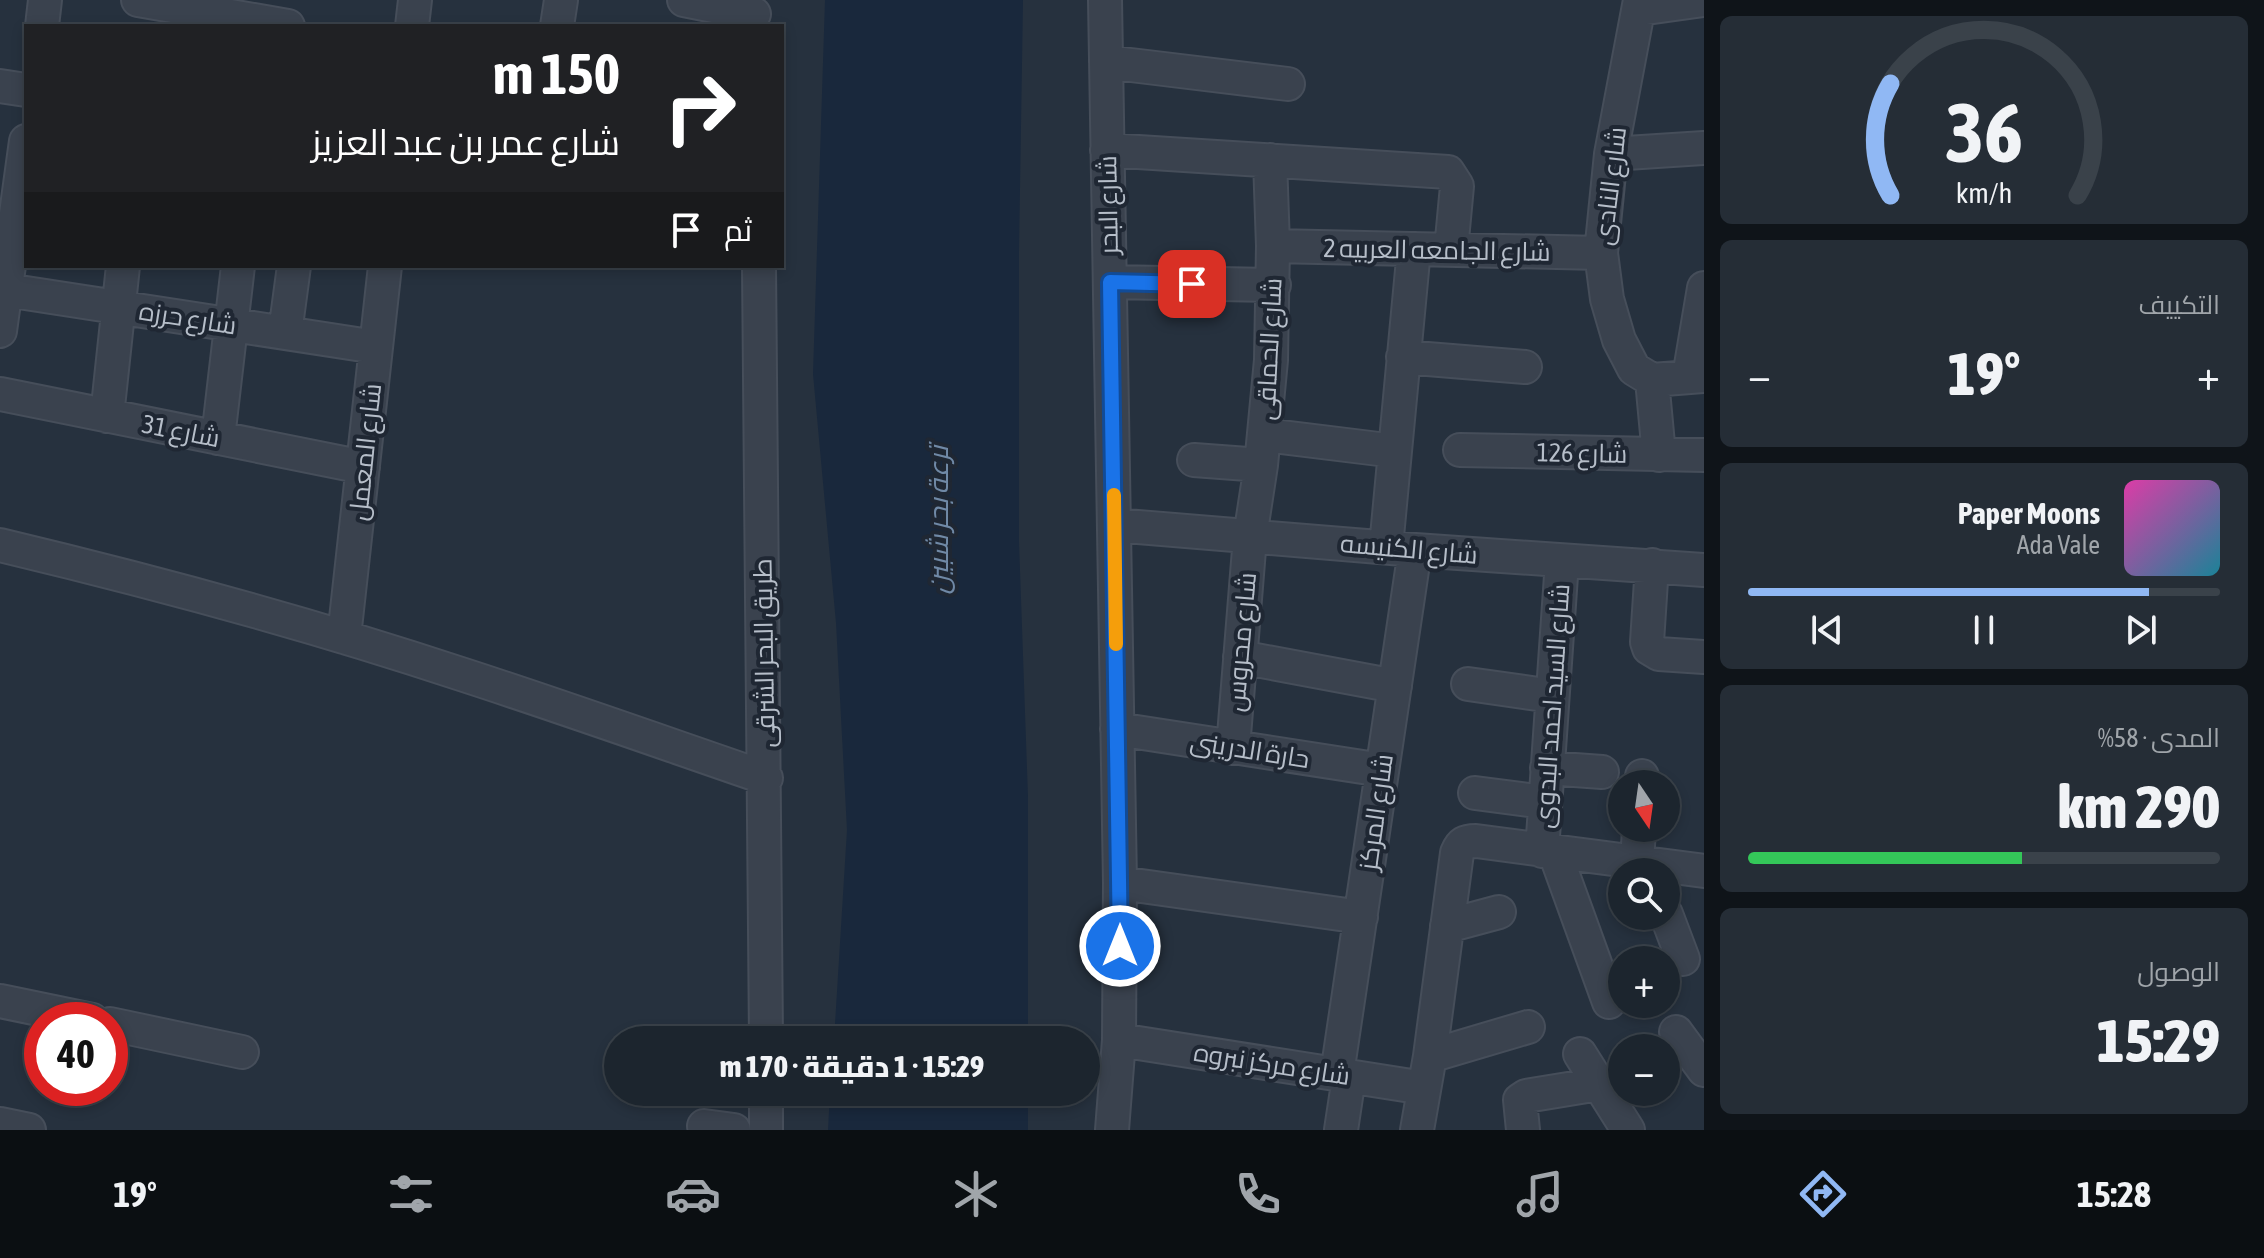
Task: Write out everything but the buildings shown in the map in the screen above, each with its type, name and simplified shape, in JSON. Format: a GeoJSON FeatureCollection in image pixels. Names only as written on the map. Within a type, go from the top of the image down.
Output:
{"type":"FeatureCollection","features":[{"type":"Feature","properties":{"kind":"street"},"geometry":{"type":"LineString","coordinates":[[42,24],[45,0]]}},
{"type":"Feature","properties":{"kind":"street"},"geometry":{"type":"LineString","coordinates":[[412,24],[415,0]]}},
{"type":"Feature","properties":{"kind":"street"},"geometry":{"type":"LineString","coordinates":[[557,24],[561,0]]}},
{"type":"Feature","properties":{"kind":"street"},"geometry":{"type":"LineString","coordinates":[[684,0],[754,13]]}},
{"type":"Feature","properties":{"kind":"street","name":"شارع البحر"},"geometry":{"type":"LineString","coordinates":[[1105,0],[1120,883],[1119,1040],[1112,1130]]}},
{"type":"Feature","properties":{"kind":"street"},"geometry":{"type":"LineString","coordinates":[[1640,4],[1703,0]]}},
{"type":"Feature","properties":{"kind":"street","name":"شارع النادى"},"geometry":{"type":"LineString","coordinates":[[1640,4],[1611,154],[1601,253],[1607,299],[1619,340],[1643,375],[1659,455]]}},
{"type":"Feature","properties":{"kind":"street"},"geometry":{"type":"LineString","coordinates":[[147,7],[271,18]]}},
{"type":"Feature","properties":{"kind":"street"},"geometry":{"type":"LineString","coordinates":[[1106,62],[1288,84]]}},
{"type":"Feature","properties":{"kind":"street"},"geometry":{"type":"LineString","coordinates":[[0,86],[24,90]]}},
{"type":"Feature","properties":{"kind":"street"},"geometry":{"type":"LineString","coordinates":[[1611,154],[1704,148]]}},
{"type":"Feature","properties":{"kind":"street"},"geometry":{"type":"LineString","coordinates":[[0,331],[15,193],[24,150]]}},
{"type":"Feature","properties":{"kind":"street"},"geometry":{"type":"LineString","coordinates":[[1107,150],[1448,172],[1457,186],[1451,250]]}},
{"type":"Feature","properties":{"kind":"street","name":"شارع الحماقى"},"geometry":{"type":"LineString","coordinates":[[1250,537],[1263,450],[1274,285],[1270,160]]}},
{"type":"Feature","properties":{"kind":"street","name":"شارع الجامعه العربيه 2"},"geometry":{"type":"LineString","coordinates":[[1273,246],[1601,253]]}},
{"type":"Feature","properties":{"kind":"street","name":"شارع المركز"},"geometry":{"type":"LineString","coordinates":[[1341,1130],[1343,1076],[1361,917],[1395,686],[1400,549],[1395,451],[1414,249]]}},
{"type":"Feature","properties":{"kind":"street"},"geometry":{"type":"LineString","coordinates":[[107,416],[123,268]]}},
{"type":"Feature","properties":{"kind":"street"},"geometry":{"type":"LineString","coordinates":[[218,438],[238,268]]}},
{"type":"Feature","properties":{"kind":"street"},"geometry":{"type":"LineString","coordinates":[[285,333],[294,268]]}},
{"type":"Feature","properties":{"kind":"street","name":"شارع المعمل"},"geometry":{"type":"LineString","coordinates":[[344,637],[385,268]]}},
{"type":"Feature","properties":{"kind":"street","name":"طريق البحر الشرقى"},"geometry":{"type":"LineString","coordinates":[[759,268],[766,1026]]}},
{"type":"Feature","properties":{"kind":"street"},"geometry":{"type":"LineString","coordinates":[[1110,282],[1274,285]]}},
{"type":"Feature","properties":{"kind":"street"},"geometry":{"type":"LineString","coordinates":[[1643,375],[1697,376],[1704,288]]}},
{"type":"Feature","properties":{"kind":"street","name":"شارع حرزه"},"geometry":{"type":"LineString","coordinates":[[3,289],[376,347]]}},
{"type":"Feature","properties":{"kind":"street"},"geometry":{"type":"LineString","coordinates":[[1403,357],[1525,367]]}},
{"type":"Feature","properties":{"kind":"street","name":"شارع 31"},"geometry":{"type":"LineString","coordinates":[[0,394],[363,467]]}},
{"type":"Feature","properties":{"kind":"street"},"geometry":{"type":"LineString","coordinates":[[1194,460],[1263,450],[1395,451]]}},
{"type":"Feature","properties":{"kind":"street","name":"شارع 126"},"geometry":{"type":"LineString","coordinates":[[1460,450],[1704,455]]}},
{"type":"Feature","properties":{"kind":"street","name":"شارع الكنيسه"},"geometry":{"type":"LineString","coordinates":[[1114,525],[1704,570]]}},
{"type":"Feature","properties":{"kind":"street","name":"شارع محروس"},"geometry":{"type":"LineString","coordinates":[[1233,748],[1250,537]]}},
{"type":"Feature","properties":{"kind":"street"},"geometry":{"type":"LineString","coordinates":[[0,545],[344,637],[460,673],[766,778]]}},
{"type":"Feature","properties":{"kind":"street","name":"شارع السيد احمد البدوى"},"geometry":{"type":"LineString","coordinates":[[1548,852],[1544,802],[1562,561]]}},
{"type":"Feature","properties":{"kind":"street"},"geometry":{"type":"LineString","coordinates":[[1652,565],[1649,648],[1659,654],[1704,657]]}},
{"type":"Feature","properties":{"kind":"street"},"geometry":{"type":"LineString","coordinates":[[1240,657],[1395,686]]}},
{"type":"Feature","properties":{"kind":"street"},"geometry":{"type":"LineString","coordinates":[[1468,684],[1552,696]]}},
{"type":"Feature","properties":{"kind":"street","name":"حارة الدرينى"},"geometry":{"type":"LineString","coordinates":[[1117,729],[1382,770]]}},
{"type":"Feature","properties":{"kind":"street"},"geometry":{"type":"LineString","coordinates":[[1547,768],[1602,772]]}},
{"type":"Feature","properties":{"kind":"street"},"geometry":{"type":"LineString","coordinates":[[1475,793],[1544,802]]}},
{"type":"Feature","properties":{"kind":"street"},"geometry":{"type":"LineString","coordinates":[[1417,1130],[1460,845],[1467,841],[1608,861]]}},
{"type":"Feature","properties":{"kind":"street"},"geometry":{"type":"LineString","coordinates":[[1548,852],[1608,1000]]}},
{"type":"Feature","properties":{"kind":"street"},"geometry":{"type":"LineString","coordinates":[[1680,869],[1704,871]]}},
{"type":"Feature","properties":{"kind":"street"},"geometry":{"type":"LineString","coordinates":[[1120,883],[1361,917]]}},
{"type":"Feature","properties":{"kind":"street"},"geometry":{"type":"LineString","coordinates":[[1447,926],[1499,912]]}},
{"type":"Feature","properties":{"kind":"street"},"geometry":{"type":"LineString","coordinates":[[1672,930],[1683,959]]}},
{"type":"Feature","properties":{"kind":"street"},"geometry":{"type":"LineString","coordinates":[[0,1001],[24,1006]]}},
{"type":"Feature","properties":{"kind":"street"},"geometry":{"type":"LineString","coordinates":[[1430,1056],[1528,1027]]}},
{"type":"Feature","properties":{"kind":"street"},"geometry":{"type":"LineString","coordinates":[[128,1028],[242,1052]]}},
{"type":"Feature","properties":{"kind":"street"},"geometry":{"type":"LineString","coordinates":[[1676,1032],[1704,1070]]}},
{"type":"Feature","properties":{"kind":"street","name":"شارع مركز نبروه"},"geometry":{"type":"LineString","coordinates":[[1119,1040],[1424,1088]]}},
{"type":"Feature","properties":{"kind":"street"},"geometry":{"type":"LineString","coordinates":[[1580,1054],[1628,1130]]}},
{"type":"Feature","properties":{"kind":"street"},"geometry":{"type":"LineString","coordinates":[[1523,1130],[1520,1100],[1526,1096],[1599,1084]]}},
{"type":"Feature","properties":{"kind":"street"},"geometry":{"type":"LineString","coordinates":[[766,1106],[766,1130]]}},
{"type":"Feature","properties":{"kind":"street"},"geometry":{"type":"LineString","coordinates":[[0,1124],[29,1130]]}},
{"type":"Feature","properties":{"kind":"water","name":"ترعة بحر شبين"},"geometry":{"type":"Polygon","coordinates":[[[825,0],[1023,0],[1019,542],[1028,797],[1028,1026],[835,1026],[847,830],[836,623],[813,374],[825,0]]]}},
{"type":"Feature","properties":{"kind":"water"},"geometry":{"type":"Polygon","coordinates":[[[829,1106],[1028,1106],[1028,1130],[828,1130],[829,1106]]]}},
{"type":"Feature","properties":{"kind":"slow traffic"},"geometry":{"type":"LineString","coordinates":[[1114,495],[1116,644]]}},
{"type":"Feature","properties":{"kind":"route"},"geometry":{"type":"LineString","coordinates":[[1120,946],[1110,282],[1192,284]]}}]}
